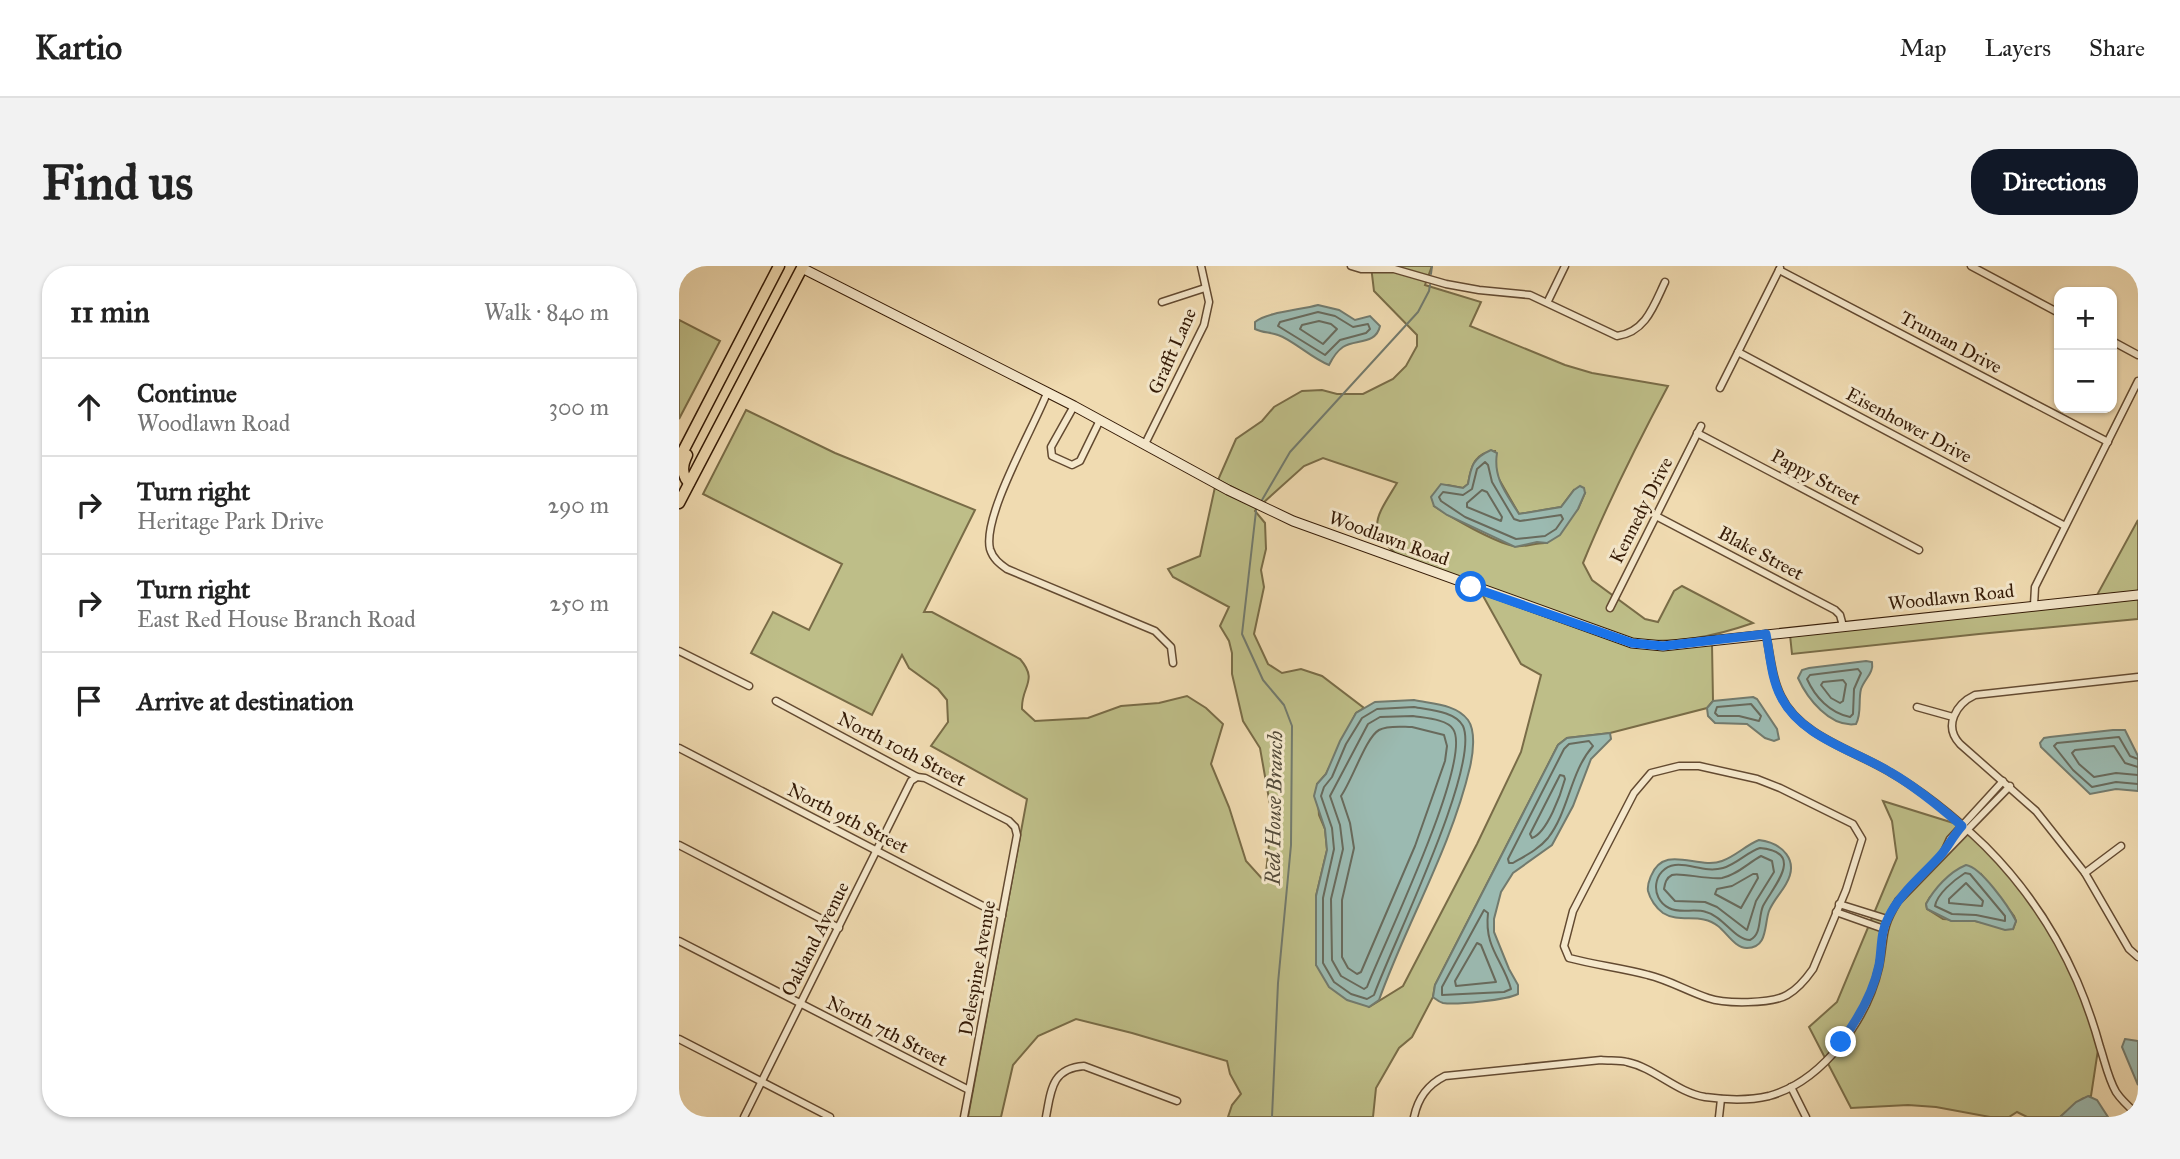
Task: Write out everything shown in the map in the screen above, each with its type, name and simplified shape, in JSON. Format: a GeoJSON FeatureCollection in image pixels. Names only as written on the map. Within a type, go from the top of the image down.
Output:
{"type":"FeatureCollection","features":[{"type":"Feature","properties":{"kind":"highway"},"geometry":{"type":"LineString","coordinates":[[679,459],[779,266]]}},
{"type":"Feature","properties":{"kind":"highway"},"geometry":{"type":"LineString","coordinates":[[679,503],[803,267]]}},
{"type":"Feature","properties":{"kind":"highway"},"geometry":{"type":"LineString","coordinates":[[689,483],[683,472],[683,464],[730,373],[742,338]]}},
{"type":"Feature","properties":{"kind":"street","name":"Grafft Lane"},"geometry":{"type":"LineString","coordinates":[[1145,444],[1204,325],[1209,302],[1201,266]]}},
{"type":"Feature","properties":{"kind":"street"},"geometry":{"type":"LineString","coordinates":[[1351,266],[1361,269],[1394,268],[1446,284],[1530,295],[1617,335],[1635,331],[1644,323],[1665,282]]}},
{"type":"Feature","properties":{"kind":"street"},"geometry":{"type":"LineString","coordinates":[[1548,302],[1565,266]]}},
{"type":"Feature","properties":{"kind":"street"},"geometry":{"type":"LineString","coordinates":[[1971,266],[2054,310]]}},
{"type":"Feature","properties":{"kind":"street","name":"Woodlawn Road"},"geometry":{"type":"LineString","coordinates":[[803,267],[1074,406],[1228,490],[1293,521],[1624,641],[1663,646],[2138,595]]}},
{"type":"Feature","properties":{"kind":"street"},"geometry":{"type":"LineString","coordinates":[[1720,388],[1780,268]]}},
{"type":"Feature","properties":{"kind":"street","name":"Truman Drive"},"geometry":{"type":"LineString","coordinates":[[1780,268],[2108,442]]}},
{"type":"Feature","properties":{"kind":"street"},"geometry":{"type":"LineString","coordinates":[[1162,302],[1205,288]]}},
{"type":"Feature","properties":{"kind":"street"},"geometry":{"type":"LineString","coordinates":[[2117,344],[2138,355]]}},
{"type":"Feature","properties":{"kind":"street","name":"Eisenhower Drive"},"geometry":{"type":"LineString","coordinates":[[1738,352],[2065,526]]}},
{"type":"Feature","properties":{"kind":"street"},"geometry":{"type":"LineString","coordinates":[[2034,605],[2035,587],[2138,381]]}},
{"type":"Feature","properties":{"kind":"street"},"geometry":{"type":"LineString","coordinates":[[1047,393],[1000,498],[989,541],[993,556],[1007,569],[1155,631],[1171,646],[1173,663]]}},
{"type":"Feature","properties":{"kind":"street"},"geometry":{"type":"LineString","coordinates":[[1074,406],[1051,447],[1052,456],[1072,465],[1080,461],[1100,420]]}},
{"type":"Feature","properties":{"kind":"street","name":"Kennedy Drive"},"geometry":{"type":"LineString","coordinates":[[1610,608],[1699,429]]}},
{"type":"Feature","properties":{"kind":"street","name":"Pappy Street"},"geometry":{"type":"LineString","coordinates":[[1699,429],[1919,550]]}},
{"type":"Feature","properties":{"kind":"street","name":"Blake Street"},"geometry":{"type":"LineString","coordinates":[[1656,516],[1835,610],[1843,625]]}},
{"type":"Feature","properties":{"kind":"street"},"geometry":{"type":"LineString","coordinates":[[1766,634],[1773,674],[1781,697],[1793,712],[1820,736],[1919,790],[1965,829],[2024,888],[2054,935],[2077,981],[2116,1092],[2138,1115]]}},
{"type":"Feature","properties":{"kind":"street"},"geometry":{"type":"LineString","coordinates":[[679,651],[749,686]]}},
{"type":"Feature","properties":{"kind":"street"},"geometry":{"type":"LineString","coordinates":[[2138,677],[1975,695],[1964,700],[1952,718],[1955,739],[2036,811],[2085,873],[2129,949],[2138,957]]}},
{"type":"Feature","properties":{"kind":"street","name":"North 10th Street"},"geometry":{"type":"LineString","coordinates":[[776,701],[917,777],[925,778],[1014,825]]}},
{"type":"Feature","properties":{"kind":"street"},"geometry":{"type":"LineString","coordinates":[[1917,707],[1952,718]]}},
{"type":"Feature","properties":{"kind":"street","name":"North 9th Street"},"geometry":{"type":"LineString","coordinates":[[679,748],[1002,916]]}},
{"type":"Feature","properties":{"kind":"street"},"geometry":{"type":"LineString","coordinates":[[1699,766],[1757,779],[1800,796],[1853,824],[1862,839],[1836,912],[1813,969],[1805,980],[1785,997],[1763,1001],[1724,1002],[1710,999],[1649,975],[1569,958],[1564,946],[1573,911],[1634,793],[1651,773],[1664,768],[1699,766]]}},
{"type":"Feature","properties":{"kind":"street","name":"Oakland Avenue"},"geometry":{"type":"LineString","coordinates":[[744,1117],[911,781],[917,777]]}},
{"type":"Feature","properties":{"kind":"street"},"geometry":{"type":"LineString","coordinates":[[1965,829],[2003,780]]}},
{"type":"Feature","properties":{"kind":"street"},"geometry":{"type":"LineString","coordinates":[[1414,1117],[1416,1105],[1424,1092],[1445,1076],[1601,1060],[1626,1061],[1643,1067],[1694,1095],[1721,1099],[1768,1096],[1791,1087],[1828,1058],[1859,1017],[1879,966],[1887,919],[1898,901],[1943,853],[1950,839],[1965,829],[2010,786]]}},
{"type":"Feature","properties":{"kind":"street","name":"Delespine Avenue"},"geometry":{"type":"LineString","coordinates":[[964,1117],[1017,835],[1014,825]]}},
{"type":"Feature","properties":{"kind":"street"},"geometry":{"type":"LineString","coordinates":[[679,845],[839,928]]}},
{"type":"Feature","properties":{"kind":"street"},"geometry":{"type":"LineString","coordinates":[[2085,873],[2121,846]]}},
{"type":"Feature","properties":{"kind":"street"},"geometry":{"type":"LineString","coordinates":[[1839,904],[1887,919]]}},
{"type":"Feature","properties":{"kind":"street"},"geometry":{"type":"LineString","coordinates":[[1836,912],[1884,929]]}},
{"type":"Feature","properties":{"kind":"street","name":"North 7th Street"},"geometry":{"type":"LineString","coordinates":[[679,941],[969,1090]]}},
{"type":"Feature","properties":{"kind":"street"},"geometry":{"type":"LineString","coordinates":[[679,1039],[830,1117]]}},
{"type":"Feature","properties":{"kind":"street"},"geometry":{"type":"LineString","coordinates":[[1046,1117],[1054,1082],[1063,1072],[1073,1067],[1084,1066],[1177,1101]]}},
{"type":"Feature","properties":{"kind":"street"},"geometry":{"type":"LineString","coordinates":[[1791,1087],[1806,1117]]}},
{"type":"Feature","properties":{"kind":"street"},"geometry":{"type":"LineString","coordinates":[[1719,1117],[1721,1099]]}},
{"type":"Feature","properties":{"kind":"green space"},"geometry":{"type":"Polygon","coordinates":[[[1371,266],[1432,266],[1425,285],[1481,302],[1470,326],[1565,365],[1592,373],[1668,386],[1623,473],[1583,563],[1592,580],[1645,619],[1658,622],[1674,591],[1682,586],[1753,623],[1694,638],[1633,640],[1401,558],[1382,539],[1377,523],[1379,514],[1397,483],[1323,458],[1304,466],[1263,503],[1218,480],[1236,439],[1262,421],[1274,407],[1302,391],[1363,394],[1393,379],[1406,366],[1417,346],[1417,335],[1374,291],[1371,266]],[[1495,451],[1483,454],[1475,461],[1468,484],[1463,488],[1448,485],[1434,506],[1485,535],[1506,544],[1522,546],[1547,543],[1578,509],[1585,493],[1574,490],[1561,507],[1519,514],[1496,474],[1495,451]]]}},
{"type":"Feature","properties":{"kind":"green space"},"geometry":{"type":"Polygon","coordinates":[[[679,320],[720,341],[679,419],[679,320]]]}},
{"type":"Feature","properties":{"kind":"green space"},"geometry":{"type":"Polygon","coordinates":[[[746,410],[835,453],[975,510],[924,612],[932,612],[1020,659],[1029,678],[1022,709],[1035,721],[1088,718],[1121,706],[1159,703],[1187,696],[1206,708],[1223,724],[1211,764],[1229,807],[1246,861],[1265,882],[1272,816],[1260,748],[1243,721],[1232,674],[1232,653],[1229,641],[1220,626],[1229,607],[1173,577],[1168,569],[1200,556],[1215,487],[1257,508],[1255,511],[1265,523],[1266,549],[1261,570],[1264,587],[1254,634],[1268,664],[1282,673],[1301,669],[1322,676],[1364,708],[1356,713],[1326,774],[1317,784],[1319,815],[1325,829],[1327,850],[1316,896],[1316,965],[1369,1007],[1403,986],[1477,844],[1521,752],[1541,675],[1521,664],[1482,594],[1632,647],[1664,649],[1712,644],[1713,701],[1707,708],[1610,733],[1567,738],[1558,745],[1435,985],[1433,997],[1412,1037],[1399,1048],[1376,1088],[1373,1117],[1228,1117],[1232,1105],[1241,1094],[1230,1074],[1227,1061],[1076,1019],[1038,1036],[1013,1065],[1001,1117],[968,1117],[1027,799],[931,746],[948,722],[947,700],[938,689],[909,668],[902,655],[872,715],[751,653],[773,612],[809,630],[842,564],[703,494],[746,410]]]}},
{"type":"Feature","properties":{"kind":"green space"},"geometry":{"type":"Polygon","coordinates":[[[2138,520],[2138,592],[2097,595],[2138,520]]]}},
{"type":"Feature","properties":{"kind":"green space"},"geometry":{"type":"Polygon","coordinates":[[[2138,599],[2138,619],[1792,654],[1790,635],[2138,599]]]}},
{"type":"Feature","properties":{"kind":"green space"},"geometry":{"type":"Polygon","coordinates":[[[1883,801],[1963,826],[2022,888],[2070,966],[2099,1043],[2091,1096],[2082,1099],[2060,1117],[2027,1117],[2017,1112],[2009,1117],[1990,1117],[1908,1105],[1851,1108],[1809,1027],[1837,1002],[1897,858],[1892,821],[1883,801]],[[1981,874],[1930,897],[1926,904],[1927,909],[1943,919],[1975,921],[2013,929],[2016,921],[1981,874]]]}},
{"type":"Feature","properties":{"kind":"water"},"geometry":{"type":"Polygon","coordinates":[[[1318,305],[1339,310],[1355,320],[1370,316],[1380,326],[1378,332],[1370,339],[1343,347],[1329,365],[1284,337],[1255,329],[1255,322],[1267,316],[1318,305]]]}},
{"type":"Feature","properties":{"kind":"water"},"geometry":{"type":"Polygon","coordinates":[[[1491,450],[1497,453],[1499,478],[1519,514],[1561,507],[1574,490],[1580,486],[1584,488],[1585,493],[1578,509],[1560,535],[1547,543],[1537,542],[1515,547],[1447,515],[1434,506],[1431,497],[1441,484],[1463,488],[1468,484],[1472,467],[1477,460],[1491,450]]]}},
{"type":"Feature","properties":{"kind":"water"},"geometry":{"type":"Polygon","coordinates":[[[1872,662],[1872,666],[1861,689],[1856,724],[1837,721],[1821,710],[1798,678],[1802,670],[1809,668],[1872,662]]]}},
{"type":"Feature","properties":{"kind":"water"},"geometry":{"type":"Polygon","coordinates":[[[1753,697],[1777,729],[1779,739],[1774,741],[1765,738],[1747,724],[1715,723],[1708,716],[1707,708],[1713,701],[1753,697]]]}},
{"type":"Feature","properties":{"kind":"water"},"geometry":{"type":"Polygon","coordinates":[[[1414,700],[1443,706],[1463,715],[1471,725],[1472,756],[1452,827],[1379,1000],[1369,1007],[1347,1000],[1329,987],[1316,965],[1316,896],[1327,850],[1325,829],[1314,796],[1317,784],[1326,774],[1356,713],[1375,702],[1414,700]]]}},
{"type":"Feature","properties":{"kind":"water"},"geometry":{"type":"Polygon","coordinates":[[[2125,730],[2138,756],[2138,791],[2116,789],[2090,794],[2040,743],[2044,738],[2125,730]]]}},
{"type":"Feature","properties":{"kind":"water"},"geometry":{"type":"Polygon","coordinates":[[[1610,733],[1611,739],[1591,759],[1573,806],[1552,845],[1513,873],[1501,892],[1494,919],[1494,932],[1518,985],[1518,994],[1470,1003],[1438,1001],[1433,997],[1435,985],[1558,745],[1567,738],[1610,733]]]}},
{"type":"Feature","properties":{"kind":"water"},"geometry":{"type":"Polygon","coordinates":[[[1759,840],[1781,849],[1790,860],[1791,867],[1786,884],[1769,911],[1762,940],[1754,947],[1739,946],[1711,922],[1670,916],[1660,911],[1652,900],[1648,891],[1649,881],[1657,866],[1664,861],[1673,859],[1713,863],[1732,856],[1759,840]]]}},
{"type":"Feature","properties":{"kind":"water"},"geometry":{"type":"Polygon","coordinates":[[[1966,865],[1987,880],[2001,898],[2016,921],[2013,929],[2005,930],[1975,921],[1951,921],[1927,909],[1926,904],[1938,887],[1948,876],[1966,865]]]}},
{"type":"Feature","properties":{"kind":"water"},"geometry":{"type":"Polygon","coordinates":[[[2125,1039],[2138,1041],[2138,1085],[2122,1047],[2125,1039]]]}},
{"type":"Feature","properties":{"kind":"water"},"geometry":{"type":"Polygon","coordinates":[[[2088,1096],[2097,1100],[2108,1117],[2060,1117],[2076,1102],[2088,1096]]]}},
{"type":"Feature","properties":{"kind":"waterway","name":"Red House Branch"},"geometry":{"type":"LineString","coordinates":[[1431,274],[1432,266]]}},
{"type":"Feature","properties":{"kind":"waterway","name":"Red House Branch"},"geometry":{"type":"LineString","coordinates":[[1262,500],[1290,452],[1418,312],[1430,285]]}},
{"type":"Feature","properties":{"kind":"waterway","name":"Red House Branch"},"geometry":{"type":"LineString","coordinates":[[1256,511],[1242,634],[1263,680],[1284,705],[1292,726],[1291,845],[1278,983],[1272,1117]]}},
{"type":"Feature","properties":{"kind":"route"},"geometry":{"type":"LineString","coordinates":[[1471,587],[1556,618],[1648,646],[1766,634],[1773,674],[1781,697],[1807,726],[1820,736],[1919,790],[1962,826],[1950,839],[1943,853],[1898,901],[1887,919],[1879,966],[1867,1001],[1841,1042]]}}]}
